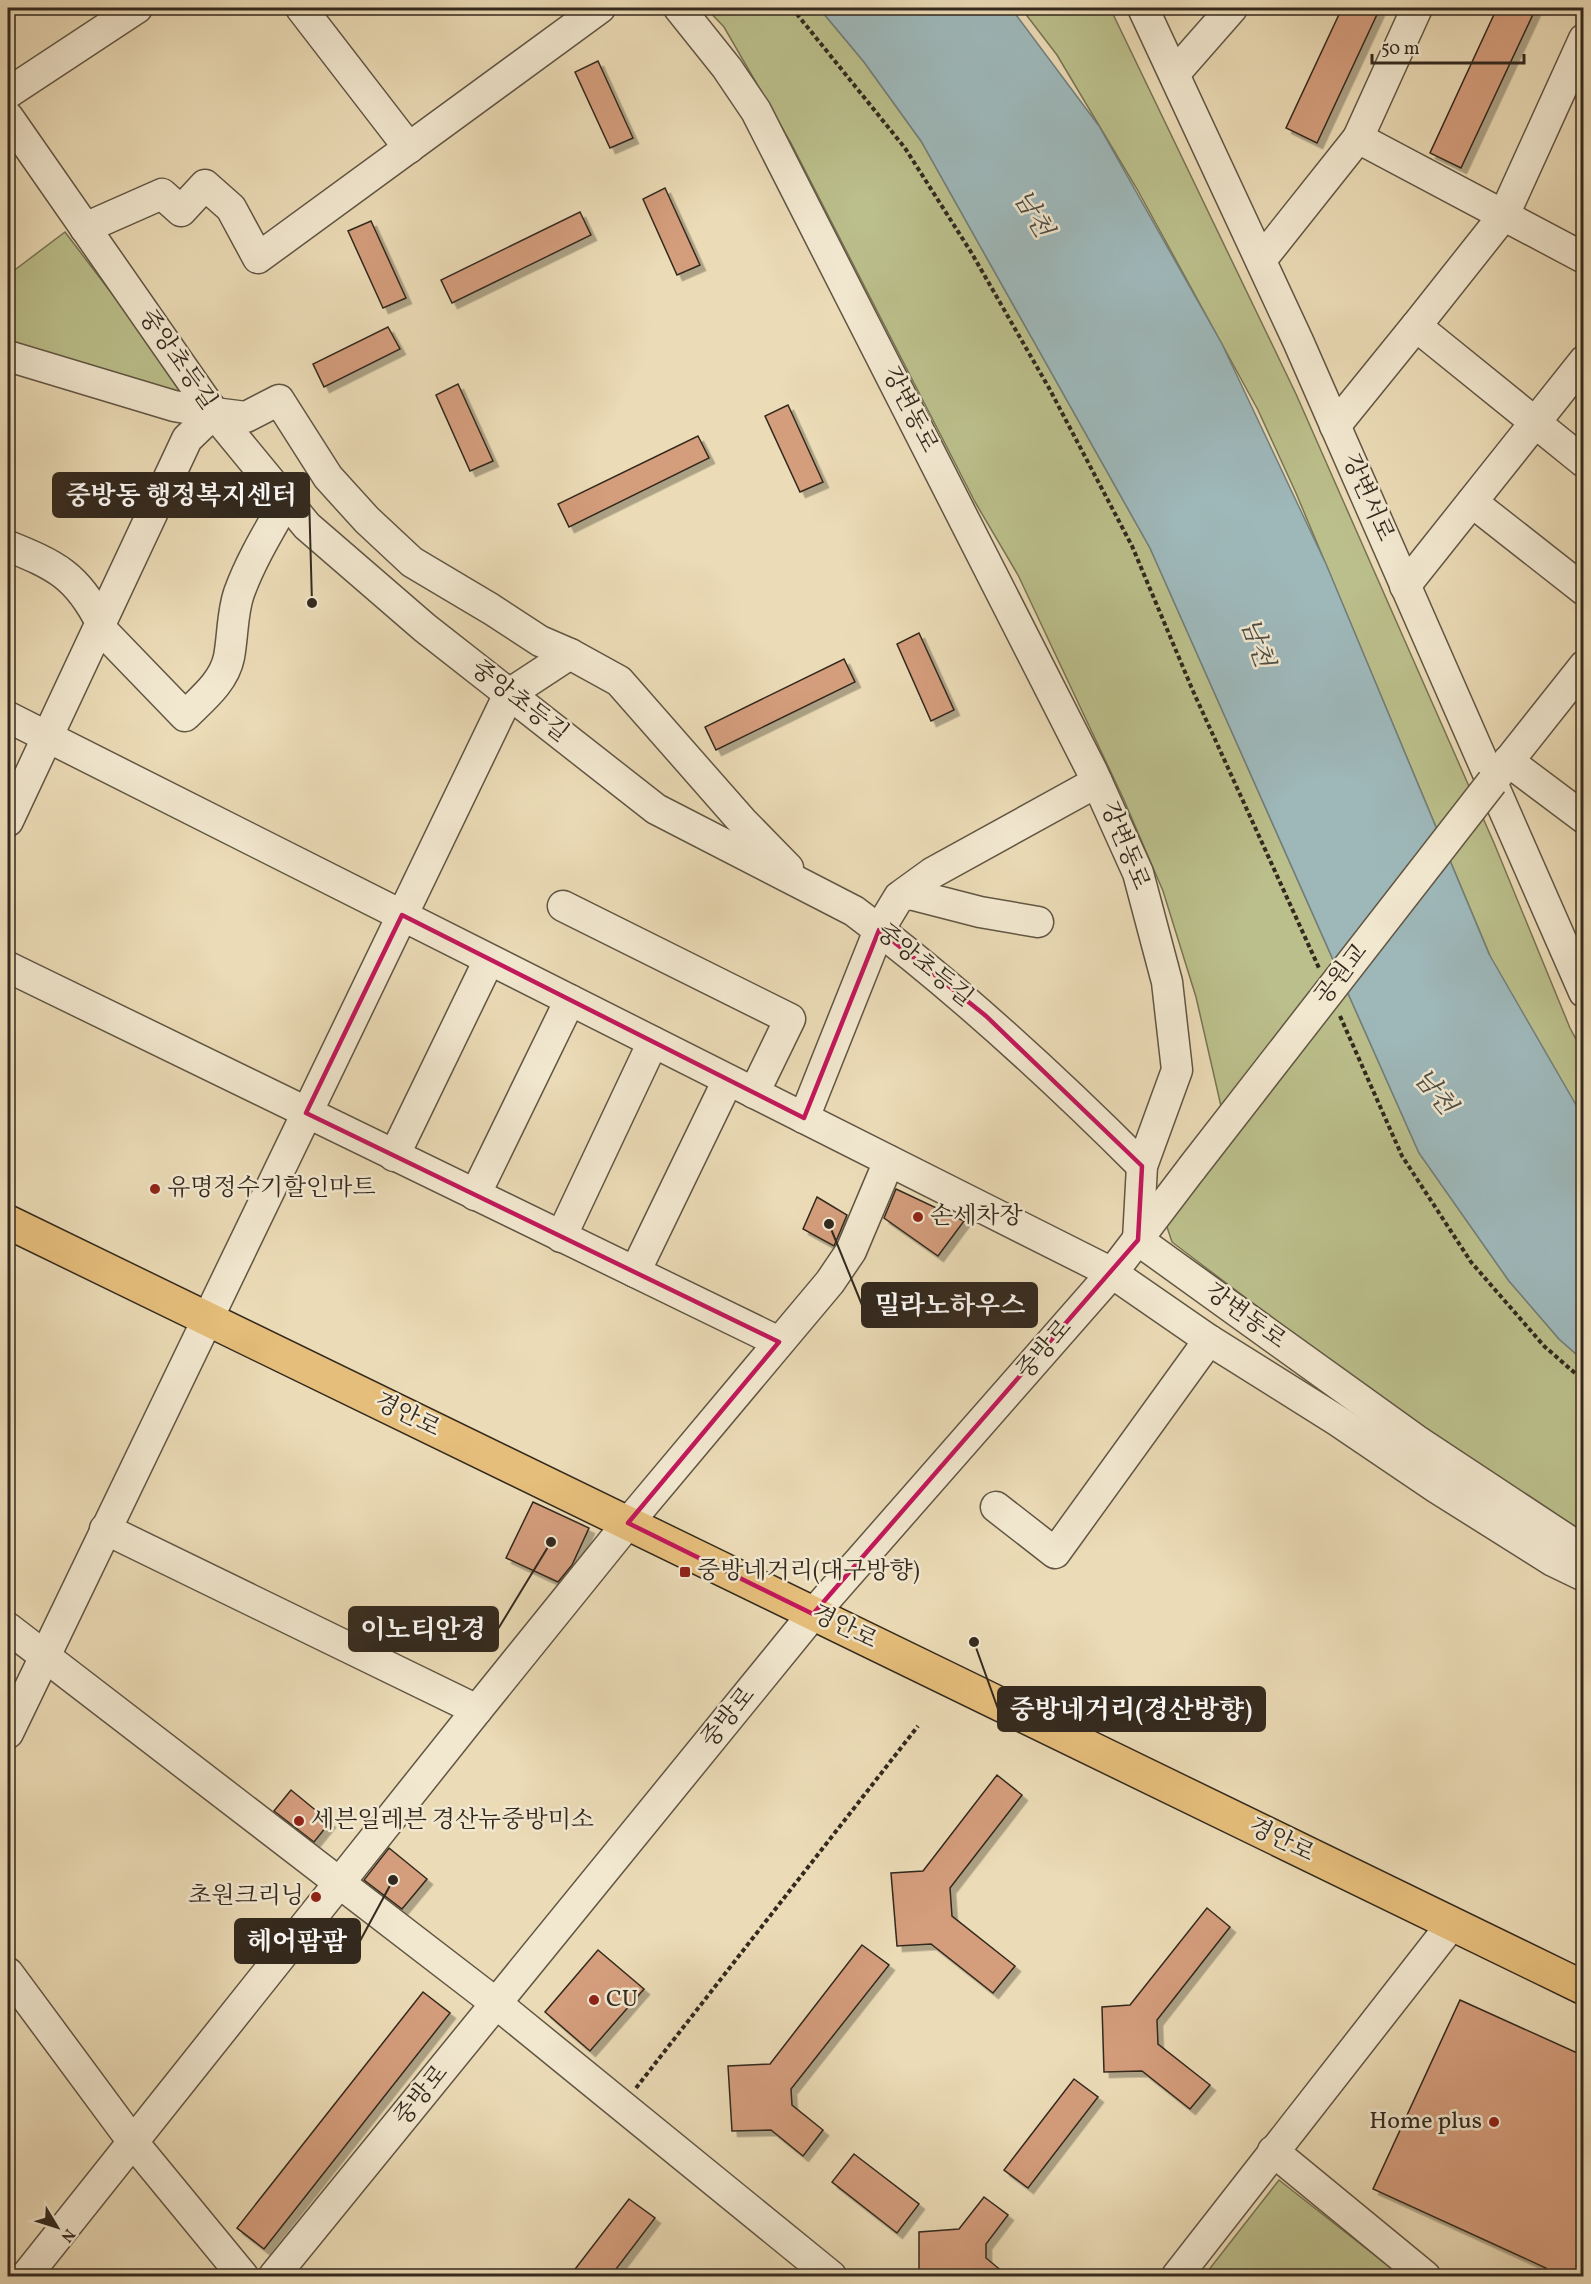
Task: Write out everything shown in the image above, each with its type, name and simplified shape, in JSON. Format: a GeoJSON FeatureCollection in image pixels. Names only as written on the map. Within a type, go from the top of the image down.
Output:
{"type":"FeatureCollection","features":[{"type":"Feature","properties":{"kind":"main road","name":"경안로"},"geometry":{"type":"LineString","coordinates":[[9,1227],[206,1318],[1584,1988]]}},
{"type":"Feature","properties":{"kind":"street"},"geometry":{"type":"LineString","coordinates":[[8,93],[137,8]]}},
{"type":"Feature","properties":{"kind":"street"},"geometry":{"type":"LineString","coordinates":[[301,8],[409,148]]}},
{"type":"Feature","properties":{"kind":"street"},"geometry":{"type":"LineString","coordinates":[[84,228],[162,194],[181,211],[205,185],[231,208],[258,258],[600,8]]}},
{"type":"Feature","properties":{"kind":"street","name":"강변동로"},"geometry":{"type":"LineString","coordinates":[[679,8],[727,68],[756,111],[1097,782],[1138,873],[1167,982],[1177,1070],[1142,1167],[1138,1240],[1425,1446],[1584,1551]]}},
{"type":"Feature","properties":{"kind":"street","name":"강변서로"},"geometry":{"type":"LineString","coordinates":[[1143,8],[1261,260],[1405,586],[1500,771],[1516,842],[1582,985]]}},
{"type":"Feature","properties":{"kind":"street"},"geometry":{"type":"LineString","coordinates":[[1175,73],[1232,8]]}},
{"type":"Feature","properties":{"kind":"street"},"geometry":{"type":"LineString","coordinates":[[1261,260],[1358,138],[1417,8]]}},
{"type":"Feature","properties":{"kind":"street"},"geometry":{"type":"LineString","coordinates":[[1335,426],[1504,215],[1584,39]]}},
{"type":"Feature","properties":{"kind":"street","name":"중앙초등길"},"geometry":{"type":"LineString","coordinates":[[8,117],[214,413],[307,526],[333,551],[424,628],[656,809],[854,911],[879,930],[986,1016],[1060,1084],[1142,1167]]}},
{"type":"Feature","properties":{"kind":"street"},"geometry":{"type":"LineString","coordinates":[[1358,138],[1584,258]]}},
{"type":"Feature","properties":{"kind":"street"},"geometry":{"type":"LineString","coordinates":[[1416,326],[1584,462]]}},
{"type":"Feature","properties":{"kind":"street"},"geometry":{"type":"LineString","coordinates":[[8,356],[174,406],[214,413],[246,417],[279,400],[328,477],[367,520],[411,562],[434,578],[492,609],[540,641],[620,681],[734,813],[803,885]]}},
{"type":"Feature","properties":{"kind":"street"},"geometry":{"type":"LineString","coordinates":[[1405,586],[1584,361]]}},
{"type":"Feature","properties":{"kind":"street"},"geometry":{"type":"LineString","coordinates":[[8,821],[187,440],[214,413]]}},
{"type":"Feature","properties":{"kind":"street"},"geometry":{"type":"LineString","coordinates":[[8,546],[54,566],[82,590],[100,625],[185,716],[211,689],[224,671],[229,658],[238,596],[250,566],[286,501]]}},
{"type":"Feature","properties":{"kind":"street"},"geometry":{"type":"LineString","coordinates":[[1472,502],[1584,590]]}},
{"type":"Feature","properties":{"kind":"street"},"geometry":{"type":"LineString","coordinates":[[8,1733],[206,1318],[509,694],[570,654]]}},
{"type":"Feature","properties":{"kind":"street","name":"공원교"},"geometry":{"type":"LineString","coordinates":[[1192,1168],[1500,771],[1578,685]]}},
{"type":"Feature","properties":{"kind":"street"},"geometry":{"type":"LineString","coordinates":[[8,717],[1112,1273],[1209,1340],[1266,1374],[1553,1561],[1584,1576]]}},
{"type":"Feature","properties":{"kind":"street"},"geometry":{"type":"LineString","coordinates":[[1500,771],[1584,818]]}},
{"type":"Feature","properties":{"kind":"street"},"geometry":{"type":"LineString","coordinates":[[804,1118],[879,930],[903,894],[932,873],[1097,782]]}},
{"type":"Feature","properties":{"kind":"street"},"geometry":{"type":"LineString","coordinates":[[903,894],[980,912],[1038,922]]}},
{"type":"Feature","properties":{"kind":"street"},"geometry":{"type":"LineString","coordinates":[[563,906],[790,1019],[741,1086],[635,1272]]}},
{"type":"Feature","properties":{"kind":"street"},"geometry":{"type":"LineString","coordinates":[[394,1156],[489,960]]}},
{"type":"Feature","properties":{"kind":"street"},"geometry":{"type":"LineString","coordinates":[[8,968],[779,1342]]}},
{"type":"Feature","properties":{"kind":"street"},"geometry":{"type":"LineString","coordinates":[[475,1195],[570,1000]]}},
{"type":"Feature","properties":{"kind":"street"},"geometry":{"type":"LineString","coordinates":[[561,1237],[653,1042]]}},
{"type":"Feature","properties":{"kind":"street"},"geometry":{"type":"LineString","coordinates":[[26,2277],[477,1710],[628,1523],[841,1267],[851,1251],[889,1161]]}},
{"type":"Feature","properties":{"kind":"street","name":"중방로"},"geometry":{"type":"LineString","coordinates":[[274,2277],[813,1614],[1112,1273],[1192,1168]]}},
{"type":"Feature","properties":{"kind":"street"},"geometry":{"type":"LineString","coordinates":[[996,1507],[1055,1553],[1209,1340]]}},
{"type":"Feature","properties":{"kind":"street"},"geometry":{"type":"LineString","coordinates":[[105,1529],[477,1710]]}},
{"type":"Feature","properties":{"kind":"street"},"geometry":{"type":"LineString","coordinates":[[8,1628],[44,1658],[497,2004],[831,2277]]}},
{"type":"Feature","properties":{"kind":"street"},"geometry":{"type":"LineString","coordinates":[[1177,2277],[1452,1924]]}},
{"type":"Feature","properties":{"kind":"street"},"geometry":{"type":"LineString","coordinates":[[8,1973],[132,2142],[243,2277]]}},
{"type":"Feature","properties":{"kind":"street"},"geometry":{"type":"LineString","coordinates":[[1274,2151],[1425,2277]]}},
{"type":"Feature","properties":{"kind":"path"},"geometry":{"type":"LineString","coordinates":[[792,8],[905,148],[972,252],[1049,388],[1132,546],[1193,691],[1320,972]]}},
{"type":"Feature","properties":{"kind":"path"},"geometry":{"type":"LineString","coordinates":[[1338,1012],[1402,1155],[1465,1253],[1544,1347],[1584,1381]]}},
{"type":"Feature","properties":{"kind":"path"},"geometry":{"type":"LineString","coordinates":[[632,2094],[918,1726]]}},
{"type":"Feature","properties":{"kind":"highlighted area"},"geometry":{"type":"Polygon","coordinates":[[[402,915],[804,1118],[879,930],[986,1016],[1142,1166],[1138,1240],[813,1614],[628,1523],[779,1342],[306,1113],[402,915]]]}},
{"type":"Feature","properties":{"kind":"green space"},"geometry":{"type":"Polygon","coordinates":[[[706,8],[819,8],[864,62],[921,141],[1150,548],[1419,1153],[1509,1281],[1559,1339],[1583,1360],[1583,1531],[1425,1429],[1323,1356],[1172,1242],[1165,1221],[1229,1141],[1196,997],[1163,891],[1124,800],[1018,575],[975,502],[791,143],[724,27],[706,8]]]}},
{"type":"Feature","properties":{"kind":"green space"},"geometry":{"type":"Polygon","coordinates":[[[1021,8],[1110,8],[1296,394],[1494,843],[1570,1028],[1583,1052],[1583,1118],[1501,982],[1296,493],[1258,410],[1137,189],[1057,55],[1021,8]]]}},
{"type":"Feature","properties":{"kind":"green space"},"geometry":{"type":"Polygon","coordinates":[[[65,232],[189,395],[8,346],[8,275],[65,232]]]}},
{"type":"Feature","properties":{"kind":"green space"},"geometry":{"type":"Polygon","coordinates":[[[1279,2180],[1401,2276],[1204,2276],[1279,2180]]]}},
{"type":"Feature","properties":{"kind":"water","name":"남천"},"geometry":{"type":"Polygon","coordinates":[[[819,8],[1011,8],[1099,126],[1222,344],[1326,564],[1489,954],[1583,1117],[1583,1360],[1559,1339],[1509,1281],[1419,1153],[1150,548],[921,141],[864,62],[819,8]]]}},
{"type":"Feature","properties":{"kind":"building"},"geometry":{"type":"Polygon","coordinates":[[[1342,8],[1380,8],[1317,143],[1286,128],[1342,8]]]}},
{"type":"Feature","properties":{"kind":"building"},"geometry":{"type":"Polygon","coordinates":[[[1497,8],[1536,8],[1461,168],[1430,153],[1497,8]]]}},
{"type":"Feature","properties":{"kind":"building"},"geometry":{"type":"Polygon","coordinates":[[[598,61],[633,138],[610,148],[575,72],[598,61]]]}},
{"type":"Feature","properties":{"kind":"building"},"geometry":{"type":"Polygon","coordinates":[[[665,188],[700,265],[677,275],[643,199],[665,188]]]}},
{"type":"Feature","properties":{"kind":"building"},"geometry":{"type":"Polygon","coordinates":[[[580,212],[591,235],[452,303],[441,280],[580,212]]]}},
{"type":"Feature","properties":{"kind":"building"},"geometry":{"type":"Polygon","coordinates":[[[371,221],[406,298],[383,308],[348,231],[371,221]]]}},
{"type":"Feature","properties":{"kind":"building"},"geometry":{"type":"Polygon","coordinates":[[[388,327],[400,349],[324,387],[313,364],[388,327]]]}},
{"type":"Feature","properties":{"kind":"building"},"geometry":{"type":"Polygon","coordinates":[[[458,384],[493,461],[470,471],[436,395],[458,384]]]}},
{"type":"Feature","properties":{"kind":"building"},"geometry":{"type":"Polygon","coordinates":[[[788,405],[823,482],[800,492],[765,416],[788,405]]]}},
{"type":"Feature","properties":{"kind":"building"},"geometry":{"type":"Polygon","coordinates":[[[698,436],[709,458],[569,527],[558,504],[698,436]]]}},
{"type":"Feature","properties":{"kind":"building"},"geometry":{"type":"Polygon","coordinates":[[[919,633],[954,710],[931,721],[897,644],[919,633]]]}},
{"type":"Feature","properties":{"kind":"building"},"geometry":{"type":"Polygon","coordinates":[[[844,659],[855,682],[716,750],[705,727],[844,659]]]}},
{"type":"Feature","properties":{"kind":"building","name":"손세차장"},"geometry":{"type":"Polygon","coordinates":[[[896,1189],[964,1221],[938,1256],[884,1218],[896,1189]]]}},
{"type":"Feature","properties":{"kind":"building"},"geometry":{"type":"Polygon","coordinates":[[[817,1197],[847,1215],[834,1246],[803,1229],[817,1197]]]}},
{"type":"Feature","properties":{"kind":"building"},"geometry":{"type":"Polygon","coordinates":[[[533,1502],[589,1528],[572,1565],[558,1582],[506,1558],[533,1502]]]}},
{"type":"Feature","properties":{"kind":"building"},"geometry":{"type":"Polygon","coordinates":[[[997,1775],[1022,1795],[950,1888],[952,1916],[1015,1966],[993,1993],[931,1944],[897,1946],[891,1873],[923,1871],[997,1775]]]}},
{"type":"Feature","properties":{"kind":"building","name":"세븐일레븐 경산뉴중방미소"},"geometry":{"type":"Polygon","coordinates":[[[291,1790],[330,1822],[314,1842],[274,1811],[291,1790]]]}},
{"type":"Feature","properties":{"kind":"building"},"geometry":{"type":"Polygon","coordinates":[[[389,1848],[427,1879],[402,1909],[364,1880],[389,1848]]]}},
{"type":"Feature","properties":{"kind":"building"},"geometry":{"type":"Polygon","coordinates":[[[1207,1908],[1230,1927],[1157,2020],[1158,2044],[1210,2085],[1190,2109],[1142,2071],[1104,2072],[1102,2007],[1130,2005],[1207,1908]]]}},
{"type":"Feature","properties":{"kind":"building"},"geometry":{"type":"Polygon","coordinates":[[[862,1945],[889,1965],[791,2089],[792,2105],[823,2130],[803,2156],[771,2130],[732,2131],[728,2066],[770,2064],[862,1945]]]}},
{"type":"Feature","properties":{"kind":"building","name":"CU"},"geometry":{"type":"Polygon","coordinates":[[[598,1950],[644,1989],[590,2051],[545,2012],[598,1950]]]}},
{"type":"Feature","properties":{"kind":"building"},"geometry":{"type":"Polygon","coordinates":[[[423,1992],[450,2013],[264,2249],[237,2228],[423,1992]]]}},
{"type":"Feature","properties":{"kind":"building","name":"Home plus"},"geometry":{"type":"Polygon","coordinates":[[[1460,2000],[1584,2056],[1584,2277],[1542,2277],[1546,2268],[1373,2189],[1460,2000]]]}},
{"type":"Feature","properties":{"kind":"building"},"geometry":{"type":"Polygon","coordinates":[[[1074,2079],[1098,2097],[1028,2188],[1004,2170],[1074,2079]]]}},
{"type":"Feature","properties":{"kind":"building"},"geometry":{"type":"Polygon","coordinates":[[[854,2154],[919,2204],[897,2233],[832,2182],[854,2154]]]}},
{"type":"Feature","properties":{"kind":"building"},"geometry":{"type":"Polygon","coordinates":[[[984,2197],[1008,2215],[986,2244],[986,2258],[1009,2277],[919,2277],[919,2232],[959,2229],[984,2197]]]}},
{"type":"Feature","properties":{"kind":"building"},"geometry":{"type":"Polygon","coordinates":[[[629,2199],[655,2218],[610,2277],[569,2277],[629,2199]]]}},
{"type":"Feature","properties":{"kind":"place","name":"중방동 행정복지센터"},"geometry":{"type":"Point","coordinates":[312,603]}},
{"type":"Feature","properties":{"kind":"place","name":"유명정수기할인마트"},"geometry":{"type":"Point","coordinates":[155,1189]}},
{"type":"Feature","properties":{"kind":"place","name":"손세차장"},"geometry":{"type":"Point","coordinates":[918,1217]}},
{"type":"Feature","properties":{"kind":"place","name":"밀라노하우스"},"geometry":{"type":"Point","coordinates":[829,1224]}},
{"type":"Feature","properties":{"kind":"place","name":"이노티안경"},"geometry":{"type":"Point","coordinates":[551,1542]}},
{"type":"Feature","properties":{"kind":"place","name":"중방네거리(대구방향)"},"geometry":{"type":"Point","coordinates":[685,1572]}},
{"type":"Feature","properties":{"kind":"place","name":"중방네거리(경산방향)"},"geometry":{"type":"Point","coordinates":[974,1642]}},
{"type":"Feature","properties":{"kind":"place","name":"세븐일레븐 경산뉴중방미소"},"geometry":{"type":"Point","coordinates":[299,1821]}},
{"type":"Feature","properties":{"kind":"place","name":"헤어팜팜"},"geometry":{"type":"Point","coordinates":[393,1880]}},
{"type":"Feature","properties":{"kind":"place","name":"초원크리닝"},"geometry":{"type":"Point","coordinates":[316,1897]}},
{"type":"Feature","properties":{"kind":"place","name":"CU"},"geometry":{"type":"Point","coordinates":[594,2000]}},
{"type":"Feature","properties":{"kind":"place","name":"Home plus"},"geometry":{"type":"Point","coordinates":[1494,2122]}}]}
